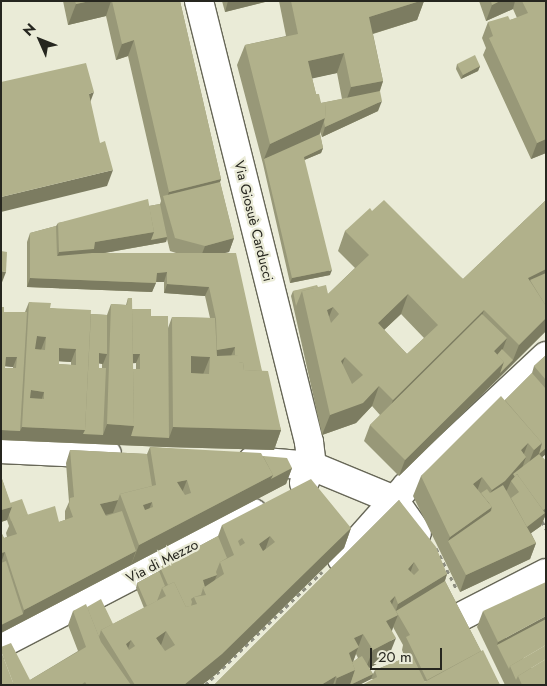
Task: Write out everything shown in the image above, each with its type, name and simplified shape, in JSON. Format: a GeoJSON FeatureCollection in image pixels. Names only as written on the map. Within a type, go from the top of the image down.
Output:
{"type":"FeatureCollection","features":[{"type":"Feature","properties":{"kind":"street","name":"Via Giosuè Carducci"},"geometry":{"type":"LineString","coordinates":[[199,1],[311,454]]}},
{"type":"Feature","properties":{"kind":"street"},"geometry":{"type":"LineString","coordinates":[[232,258],[262,254]]}},
{"type":"Feature","properties":{"kind":"street"},"geometry":{"type":"LineString","coordinates":[[323,575],[350,551],[400,497],[546,356]]}},
{"type":"Feature","properties":{"kind":"street"},"geometry":{"type":"LineString","coordinates":[[1,449],[130,455]]}},
{"type":"Feature","properties":{"kind":"street"},"geometry":{"type":"LineString","coordinates":[[228,460],[311,454],[400,497],[431,555]]}},
{"type":"Feature","properties":{"kind":"street","name":"Via di Mezzo"},"geometry":{"type":"LineString","coordinates":[[1,644],[283,498],[305,482],[311,454]]}},
{"type":"Feature","properties":{"kind":"street"},"geometry":{"type":"LineString","coordinates":[[462,616],[546,573]]}},
{"type":"Feature","properties":{"kind":"street"},"geometry":{"type":"LineString","coordinates":[[448,590],[474,642]]}},
{"type":"Feature","properties":{"kind":"path"},"geometry":{"type":"LineString","coordinates":[[542,521],[546,530]]}},
{"type":"Feature","properties":{"kind":"path"},"geometry":{"type":"LineString","coordinates":[[205,685],[323,575]]}},
{"type":"Feature","properties":{"kind":"building"},"geometry":{"type":"Polygon","coordinates":[[[75,1],[90,1],[76,4],[75,1]]]}},
{"type":"Feature","properties":{"kind":"building"},"geometry":{"type":"Polygon","coordinates":[[[112,1],[180,1],[221,179],[169,192],[134,40],[122,44],[112,1]]]}},
{"type":"Feature","properties":{"kind":"building"},"geometry":{"type":"Polygon","coordinates":[[[291,1],[420,1],[369,17],[383,81],[351,87],[344,53],[308,61],[316,94],[319,94],[321,103],[326,103],[325,118],[270,144],[245,45],[298,34],[291,1]]]}},
{"type":"Feature","properties":{"kind":"building"},"geometry":{"type":"Polygon","coordinates":[[[491,1],[500,1],[492,5],[491,1]]]}},
{"type":"Feature","properties":{"kind":"building"},"geometry":{"type":"Polygon","coordinates":[[[522,1],[546,1],[546,139],[537,143],[489,38],[493,36],[488,22],[508,16],[510,20],[528,13],[522,1]]]}},
{"type":"Feature","properties":{"kind":"building"},"geometry":{"type":"Polygon","coordinates":[[[475,55],[480,66],[463,75],[457,64],[475,55]]]}},
{"type":"Feature","properties":{"kind":"building"},"geometry":{"type":"Polygon","coordinates":[[[86,63],[94,92],[89,94],[100,143],[105,141],[113,170],[1,197],[1,82],[86,63]]]}},
{"type":"Feature","properties":{"kind":"building"},"geometry":{"type":"Polygon","coordinates":[[[380,91],[382,101],[325,127],[326,103],[321,103],[380,91]]]}},
{"type":"Feature","properties":{"kind":"building"},"geometry":{"type":"Polygon","coordinates":[[[320,134],[323,148],[304,157],[332,270],[292,278],[264,159],[320,134]]]}},
{"type":"Feature","properties":{"kind":"building"},"geometry":{"type":"Polygon","coordinates":[[[220,182],[234,238],[205,246],[175,238],[163,196],[220,182]]]}},
{"type":"Feature","properties":{"kind":"building"},"geometry":{"type":"Polygon","coordinates":[[[148,199],[154,232],[95,242],[94,249],[59,252],[58,223],[148,199]]]}},
{"type":"Feature","properties":{"kind":"building"},"geometry":{"type":"Polygon","coordinates":[[[384,200],[463,279],[546,200],[546,269],[528,278],[546,306],[546,318],[519,345],[484,310],[393,400],[379,386],[363,403],[330,415],[302,291],[326,285],[328,294],[369,255],[345,231],[370,208],[372,211],[384,200]],[[408,294],[378,323],[407,354],[438,325],[408,294]],[[333,307],[327,310],[331,323],[339,314],[333,307]],[[345,357],[341,361],[352,384],[363,375],[345,357]]]}},
{"type":"Feature","properties":{"kind":"building"},"geometry":{"type":"Polygon","coordinates":[[[160,204],[167,237],[151,240],[154,232],[149,206],[160,204]]]}},
{"type":"Feature","properties":{"kind":"building"},"geometry":{"type":"Polygon","coordinates":[[[56,226],[57,256],[92,253],[236,253],[262,371],[244,370],[243,363],[239,362],[239,355],[235,355],[235,347],[217,350],[216,319],[209,287],[167,284],[167,272],[157,273],[156,283],[30,278],[30,233],[56,226]]]}},
{"type":"Feature","properties":{"kind":"building"},"geometry":{"type":"Polygon","coordinates":[[[1,251],[7,252],[6,272],[1,271],[1,251]]]}},
{"type":"Feature","properties":{"kind":"building"},"geometry":{"type":"Polygon","coordinates":[[[546,273],[546,306],[530,280],[546,273]]]}},
{"type":"Feature","properties":{"kind":"building"},"geometry":{"type":"Polygon","coordinates":[[[317,285],[318,287],[302,291],[296,306],[293,291],[317,285]]]}},
{"type":"Feature","properties":{"kind":"building"},"geometry":{"type":"Polygon","coordinates":[[[128,298],[132,298],[134,426],[107,424],[111,304],[127,305],[128,298]]]}},
{"type":"Feature","properties":{"kind":"building"},"geometry":{"type":"Polygon","coordinates":[[[29,302],[51,303],[50,308],[91,310],[85,430],[22,427],[29,302]],[[37,336],[35,349],[45,350],[46,337],[37,336]],[[59,348],[59,364],[76,365],[76,349],[59,348]],[[31,390],[30,398],[44,399],[44,392],[31,390]]]}},
{"type":"Feature","properties":{"kind":"building"},"geometry":{"type":"Polygon","coordinates":[[[1,307],[4,307],[4,312],[27,312],[20,431],[1,430],[1,307]],[[6,357],[5,368],[16,368],[17,357],[6,357]]]}},
{"type":"Feature","properties":{"kind":"building"},"geometry":{"type":"Polygon","coordinates":[[[132,309],[151,309],[151,316],[168,316],[169,438],[131,436],[134,426],[133,369],[140,369],[140,354],[133,354],[132,309]]]}},
{"type":"Feature","properties":{"kind":"building"},"geometry":{"type":"Polygon","coordinates":[[[91,314],[107,315],[107,354],[99,353],[99,368],[106,368],[103,435],[83,434],[85,430],[91,314]]]}},
{"type":"Feature","properties":{"kind":"building"},"geometry":{"type":"Polygon","coordinates":[[[482,314],[507,338],[494,351],[504,362],[405,460],[370,425],[482,314]]]}},
{"type":"Feature","properties":{"kind":"building"},"geometry":{"type":"Polygon","coordinates":[[[172,317],[215,318],[217,356],[239,355],[239,362],[243,363],[244,370],[268,371],[281,430],[173,427],[172,317]],[[191,356],[191,373],[209,374],[210,357],[191,356]]]}},
{"type":"Feature","properties":{"kind":"building"},"geometry":{"type":"Polygon","coordinates":[[[502,349],[513,360],[500,373],[504,362],[497,355],[502,349]]]}},
{"type":"Feature","properties":{"kind":"building"},"geometry":{"type":"Polygon","coordinates":[[[546,355],[546,380],[534,366],[546,355]]]}},
{"type":"Feature","properties":{"kind":"building"},"geometry":{"type":"Polygon","coordinates":[[[532,373],[546,389],[546,448],[539,454],[542,443],[505,400],[532,373]]]}},
{"type":"Feature","properties":{"kind":"building"},"geometry":{"type":"Polygon","coordinates":[[[501,396],[542,443],[534,450],[528,443],[521,450],[526,457],[505,481],[492,490],[482,477],[473,484],[492,507],[450,537],[421,476],[501,396]]]}},
{"type":"Feature","properties":{"kind":"building"},"geometry":{"type":"Polygon","coordinates":[[[150,447],[261,453],[273,475],[139,545],[120,494],[156,485],[150,447]],[[187,480],[177,482],[185,495],[191,493],[187,480]],[[152,502],[143,505],[145,510],[153,507],[152,502]]]}},
{"type":"Feature","properties":{"kind":"building"},"geometry":{"type":"Polygon","coordinates":[[[70,450],[147,454],[152,486],[120,494],[118,500],[100,504],[106,516],[122,511],[136,551],[24,610],[5,552],[1,553],[1,532],[4,538],[17,534],[11,520],[55,506],[59,522],[73,517],[69,506],[70,498],[74,497],[70,450]]]}},
{"type":"Feature","properties":{"kind":"building"},"geometry":{"type":"Polygon","coordinates":[[[539,454],[546,461],[546,508],[543,510],[517,474],[515,477],[513,474],[539,454]]]}},
{"type":"Feature","properties":{"kind":"building"},"geometry":{"type":"Polygon","coordinates":[[[263,456],[287,458],[292,468],[271,479],[273,475],[263,456]]]}},
{"type":"Feature","properties":{"kind":"building"},"geometry":{"type":"Polygon","coordinates":[[[517,474],[545,513],[527,527],[511,498],[519,492],[511,481],[517,474]]]}},
{"type":"Feature","properties":{"kind":"building"},"geometry":{"type":"Polygon","coordinates":[[[1,476],[12,507],[1,510],[1,476]]]}},
{"type":"Feature","properties":{"kind":"building"},"geometry":{"type":"Polygon","coordinates":[[[311,479],[351,528],[222,654],[184,685],[135,685],[101,630],[166,596],[162,588],[174,582],[186,607],[197,604],[194,597],[206,595],[203,588],[224,574],[220,562],[234,555],[222,525],[311,479]],[[270,536],[259,544],[263,551],[275,542],[270,536]],[[242,538],[238,541],[240,546],[245,543],[242,538]],[[166,631],[156,638],[165,651],[175,645],[166,631]],[[131,640],[126,644],[129,650],[135,646],[131,640]]]}},
{"type":"Feature","properties":{"kind":"building"},"geometry":{"type":"Polygon","coordinates":[[[503,485],[536,543],[466,575],[448,541],[491,511],[492,507],[481,493],[487,489],[490,493],[503,485]]]}},
{"type":"Feature","properties":{"kind":"building"},"geometry":{"type":"Polygon","coordinates":[[[22,499],[28,515],[11,521],[9,515],[12,507],[10,503],[22,499]]]}},
{"type":"Feature","properties":{"kind":"building"},"geometry":{"type":"Polygon","coordinates":[[[399,500],[436,547],[447,574],[398,604],[395,596],[390,601],[398,615],[386,621],[396,638],[373,650],[363,634],[354,638],[359,647],[349,653],[355,670],[337,678],[336,676],[321,685],[214,685],[399,500]],[[414,562],[408,569],[414,575],[419,570],[414,562]]]}},
{"type":"Feature","properties":{"kind":"building"},"geometry":{"type":"Polygon","coordinates":[[[218,536],[227,558],[220,562],[216,572],[217,575],[203,580],[205,587],[201,595],[191,599],[191,606],[186,607],[174,582],[168,585],[160,567],[218,536]]]}},
{"type":"Feature","properties":{"kind":"building"},"geometry":{"type":"Polygon","coordinates":[[[6,561],[23,614],[1,625],[1,563],[6,561]]]}},
{"type":"Feature","properties":{"kind":"building"},"geometry":{"type":"Polygon","coordinates":[[[159,571],[165,586],[162,588],[157,601],[147,606],[137,583],[159,571]]]}},
{"type":"Feature","properties":{"kind":"building"},"geometry":{"type":"Polygon","coordinates":[[[445,581],[481,651],[427,680],[406,637],[410,635],[396,611],[445,581]]]}},
{"type":"Feature","properties":{"kind":"building"},"geometry":{"type":"Polygon","coordinates":[[[546,582],[546,616],[498,642],[483,611],[546,582]]]}},
{"type":"Feature","properties":{"kind":"building"},"geometry":{"type":"Polygon","coordinates":[[[101,599],[113,624],[101,630],[99,637],[87,607],[101,599]]]}},
{"type":"Feature","properties":{"kind":"building"},"geometry":{"type":"Polygon","coordinates":[[[86,604],[101,642],[131,685],[87,685],[85,682],[81,685],[14,685],[1,647],[11,643],[30,680],[86,647],[73,611],[86,604]]]}},
{"type":"Feature","properties":{"kind":"building"},"geometry":{"type":"Polygon","coordinates":[[[546,619],[546,645],[510,666],[509,669],[497,645],[546,619]]]}},
{"type":"Feature","properties":{"kind":"building"},"geometry":{"type":"Polygon","coordinates":[[[546,645],[546,659],[518,676],[516,680],[510,666],[546,645]]]}},
{"type":"Feature","properties":{"kind":"building"},"geometry":{"type":"Polygon","coordinates":[[[483,650],[500,685],[421,685],[421,684],[483,650]]]}},
{"type":"Feature","properties":{"kind":"building"},"geometry":{"type":"Polygon","coordinates":[[[1,651],[14,685],[1,685],[1,651]]]}},
{"type":"Feature","properties":{"kind":"building"},"geometry":{"type":"Polygon","coordinates":[[[412,655],[425,682],[421,685],[362,685],[377,677],[375,670],[412,655]]]}},
{"type":"Feature","properties":{"kind":"building"},"geometry":{"type":"Polygon","coordinates":[[[362,656],[373,674],[350,685],[355,670],[352,662],[362,656]]]}},
{"type":"Feature","properties":{"kind":"building"},"geometry":{"type":"Polygon","coordinates":[[[546,659],[546,685],[522,685],[518,676],[546,659]]]}}]}
